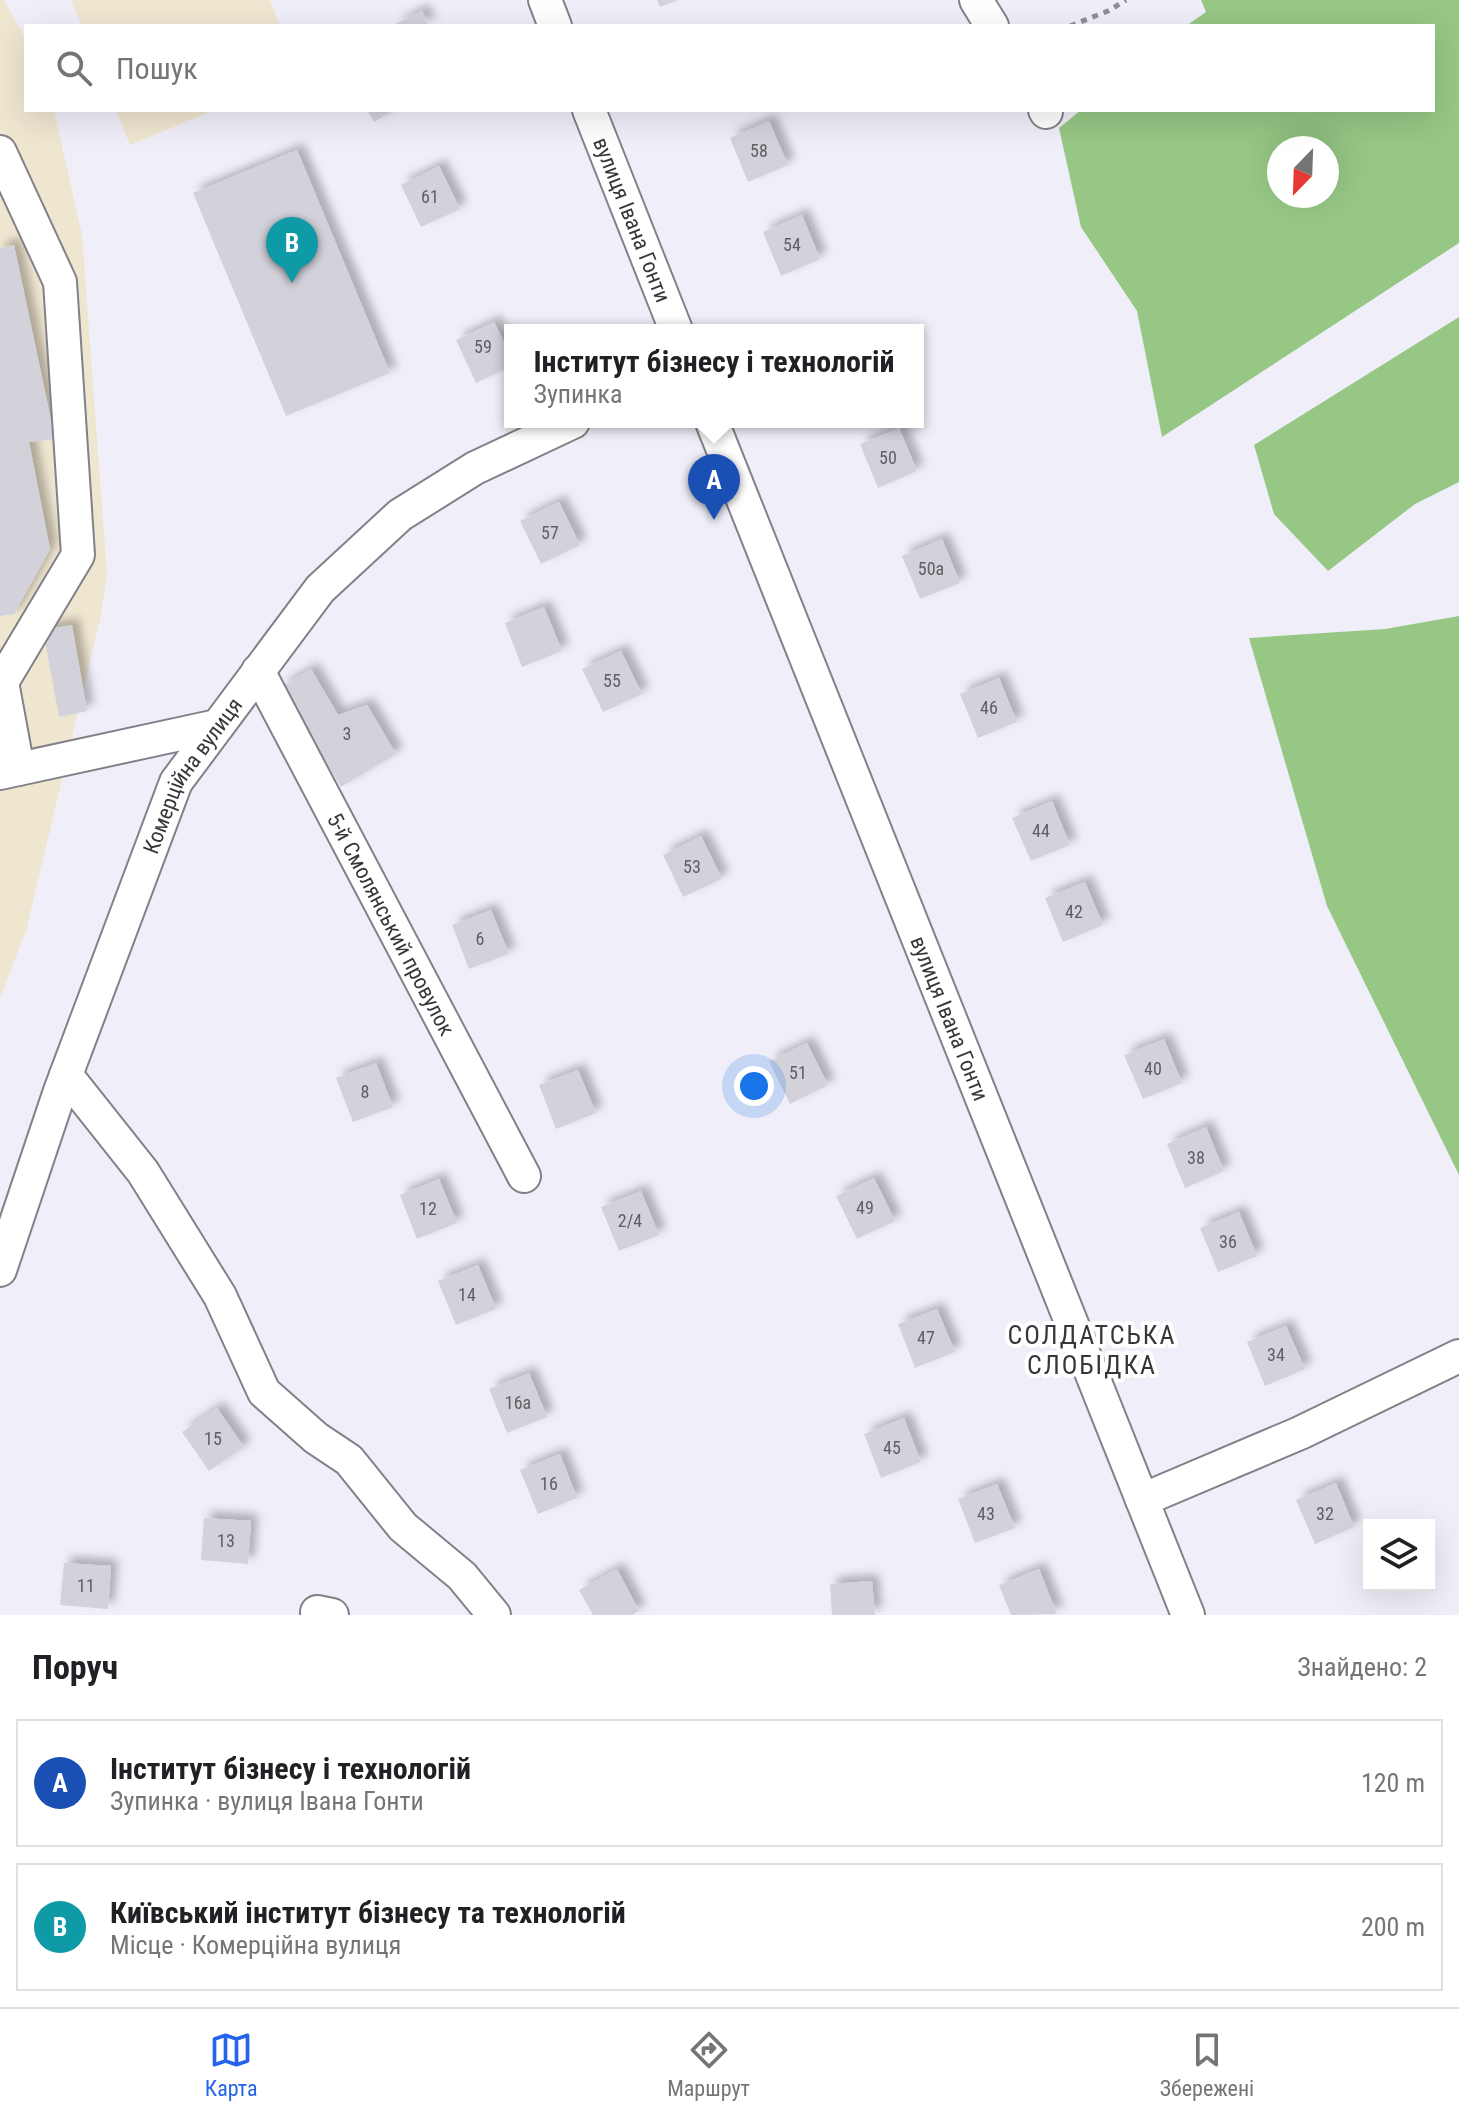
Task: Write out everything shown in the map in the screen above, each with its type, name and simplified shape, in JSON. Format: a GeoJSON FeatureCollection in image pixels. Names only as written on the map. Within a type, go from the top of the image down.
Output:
{"type":"FeatureCollection","features":[{"type":"Feature","properties":{"kind":"street"},"geometry":{"type":"LineString","coordinates":[[545,0],[554,24]]}},
{"type":"Feature","properties":{"kind":"street"},"geometry":{"type":"LineString","coordinates":[[976,0],[991,24]]}},
{"type":"Feature","properties":{"kind":"street","name":"вулиця Івана Гонти"},"geometry":{"type":"LineString","coordinates":[[590,112],[674,324]]}},
{"type":"Feature","properties":{"kind":"street"},"geometry":{"type":"LineString","coordinates":[[0,152],[60,282],[78,555],[2,682],[9,771],[217,726]]}},
{"type":"Feature","properties":{"kind":"street","name":"Комерційна вулиця"},"geometry":{"type":"LineString","coordinates":[[0,1270],[66,1075],[176,782],[320,589],[400,515],[475,468],[560,428]]}},
{"type":"Feature","properties":{"kind":"street","name":"вулиця Івана Гонти"},"geometry":{"type":"LineString","coordinates":[[714,428],[1188,1615]]}},
{"type":"Feature","properties":{"kind":"street","name":"5-й Смолянський провулок"},"geometry":{"type":"LineString","coordinates":[[258,671],[524,1176]]}},
{"type":"Feature","properties":{"kind":"street"},"geometry":{"type":"LineString","coordinates":[[66,1075],[143,1172],[220,1296],[264,1392],[316,1438],[349,1460],[403,1527],[462,1576],[494,1615]]}},
{"type":"Feature","properties":{"kind":"street"},"geometry":{"type":"LineString","coordinates":[[1142,1500],[1300,1433],[1459,1356]]}},
{"type":"Feature","properties":{"kind":"path"},"geometry":{"type":"LineString","coordinates":[[1075,24],[1126,0]]}},
{"type":"Feature","properties":{"kind":"shaded area"},"geometry":{"type":"Polygon","coordinates":[[[0,0],[4,0],[24,35],[24,112],[54,112],[82,235],[107,574],[101,615],[26,931],[0,998],[0,0]]]}},
{"type":"Feature","properties":{"kind":"shaded area"},"geometry":{"type":"Polygon","coordinates":[[[71,0],[270,0],[279,24],[81,24],[71,0]]]}},
{"type":"Feature","properties":{"kind":"shaded area"},"geometry":{"type":"Polygon","coordinates":[[[117,112],[210,112],[130,145],[117,112]]]}},
{"type":"Feature","properties":{"kind":"green space"},"geometry":{"type":"Polygon","coordinates":[[[1201,0],[1459,0],[1459,243],[1162,437],[1137,311],[1081,227],[1059,128],[1079,112],[1435,112],[1435,24],[1189,24],[1206,12],[1201,0]]]}},
{"type":"Feature","properties":{"kind":"green space"},"geometry":{"type":"Polygon","coordinates":[[[1459,317],[1459,482],[1415,504],[1328,571],[1274,514],[1254,445],[1459,317]]]}},
{"type":"Feature","properties":{"kind":"green space"},"geometry":{"type":"Polygon","coordinates":[[[1459,616],[1459,1175],[1327,906],[1249,638],[1385,629],[1459,616]]]}},
{"type":"Feature","properties":{"kind":"building"},"geometry":{"type":"Polygon","coordinates":[[[657,0],[677,0],[660,7],[657,0]]]}},
{"type":"Feature","properties":{"kind":"building"},"geometry":{"type":"Polygon","coordinates":[[[422,11],[428,24],[395,24],[422,11]]]}},
{"type":"Feature","properties":{"kind":"building"},"geometry":{"type":"Polygon","coordinates":[[[368,112],[391,112],[374,122],[368,112]]]}},
{"type":"Feature","properties":{"kind":"building"},"geometry":{"type":"Polygon","coordinates":[[[769,121],[788,165],[748,182],[730,138],[769,121]]]}},
{"type":"Feature","properties":{"kind":"building"},"geometry":{"type":"Polygon","coordinates":[[[297,150],[390,373],[286,416],[193,193],[297,150]]]}},
{"type":"Feature","properties":{"kind":"building"},"geometry":{"type":"Polygon","coordinates":[[[439,166],[460,209],[421,227],[401,185],[439,166]]]}},
{"type":"Feature","properties":{"kind":"building"},"geometry":{"type":"Polygon","coordinates":[[[802,215],[820,259],[781,276],[763,232],[802,215]]]}},
{"type":"Feature","properties":{"kind":"building"},"geometry":{"type":"Polygon","coordinates":[[[14,245],[55,439],[29,442],[50,549],[14,614],[0,616],[0,248],[14,245]]]}},
{"type":"Feature","properties":{"kind":"building"},"geometry":{"type":"Polygon","coordinates":[[[494,322],[504,342],[504,370],[476,383],[456,340],[494,322]]]}},
{"type":"Feature","properties":{"kind":"building"},"geometry":{"type":"Polygon","coordinates":[[[899,428],[917,471],[878,488],[860,444],[899,428]]]}},
{"type":"Feature","properties":{"kind":"building"},"geometry":{"type":"Polygon","coordinates":[[[559,502],[580,545],[541,564],[520,521],[559,502]]]}},
{"type":"Feature","properties":{"kind":"building"},"geometry":{"type":"Polygon","coordinates":[[[942,539],[960,583],[920,599],[902,556],[942,539]]]}},
{"type":"Feature","properties":{"kind":"building"},"geometry":{"type":"Polygon","coordinates":[[[544,607],[562,651],[522,667],[505,623],[544,607]]]}},
{"type":"Feature","properties":{"kind":"building"},"geometry":{"type":"Polygon","coordinates":[[[72,625],[87,711],[59,717],[43,630],[72,625]]]}},
{"type":"Feature","properties":{"kind":"building"},"geometry":{"type":"Polygon","coordinates":[[[621,651],[642,694],[603,712],[582,669],[621,651]]]}},
{"type":"Feature","properties":{"kind":"building"},"geometry":{"type":"Polygon","coordinates":[[[311,669],[338,715],[367,705],[396,754],[341,787],[281,687],[311,669]]]}},
{"type":"Feature","properties":{"kind":"building"},"geometry":{"type":"Polygon","coordinates":[[[999,678],[1017,722],[978,738],[960,694],[999,678]]]}},
{"type":"Feature","properties":{"kind":"building"},"geometry":{"type":"Polygon","coordinates":[[[1052,801],[1070,845],[1031,861],[1012,818],[1052,801]]]}},
{"type":"Feature","properties":{"kind":"building"},"geometry":{"type":"Polygon","coordinates":[[[701,836],[722,879],[683,897],[663,855],[701,836]]]}},
{"type":"Feature","properties":{"kind":"building"},"geometry":{"type":"Polygon","coordinates":[[[1085,882],[1103,925],[1063,942],[1045,898],[1085,882]]]}},
{"type":"Feature","properties":{"kind":"building"},"geometry":{"type":"Polygon","coordinates":[[[491,910],[509,954],[469,969],[452,925],[491,910]]]}},
{"type":"Feature","properties":{"kind":"building"},"geometry":{"type":"Polygon","coordinates":[[[1164,1039],[1182,1083],[1143,1099],[1124,1055],[1164,1039]]]}},
{"type":"Feature","properties":{"kind":"building"},"geometry":{"type":"Polygon","coordinates":[[[807,1043],[828,1085],[790,1104],[769,1061],[807,1043]]]}},
{"type":"Feature","properties":{"kind":"building"},"geometry":{"type":"Polygon","coordinates":[[[376,1063],[393,1107],[353,1122],[336,1078],[376,1063]]]}},
{"type":"Feature","properties":{"kind":"building"},"geometry":{"type":"Polygon","coordinates":[[[578,1070],[596,1113],[556,1129],[539,1085],[578,1070]]]}},
{"type":"Feature","properties":{"kind":"building"},"geometry":{"type":"Polygon","coordinates":[[[1206,1127],[1224,1171],[1185,1188],[1167,1144],[1206,1127]]]}},
{"type":"Feature","properties":{"kind":"building"},"geometry":{"type":"Polygon","coordinates":[[[874,1178],[895,1221],[857,1239],[836,1196],[874,1178]]]}},
{"type":"Feature","properties":{"kind":"building"},"geometry":{"type":"Polygon","coordinates":[[[439,1179],[457,1223],[417,1239],[400,1195],[439,1179]]]}},
{"type":"Feature","properties":{"kind":"building"},"geometry":{"type":"Polygon","coordinates":[[[641,1191],[659,1235],[619,1251],[601,1207],[641,1191]]]}},
{"type":"Feature","properties":{"kind":"building"},"geometry":{"type":"Polygon","coordinates":[[[1239,1212],[1257,1256],[1218,1272],[1200,1228],[1239,1212]]]}},
{"type":"Feature","properties":{"kind":"building"},"geometry":{"type":"Polygon","coordinates":[[[478,1265],[496,1309],[456,1325],[438,1281],[478,1265]]]}},
{"type":"Feature","properties":{"kind":"building"},"geometry":{"type":"Polygon","coordinates":[[[937,1309],[955,1352],[915,1368],[898,1324],[937,1309]]]}},
{"type":"Feature","properties":{"kind":"building"},"geometry":{"type":"Polygon","coordinates":[[[1286,1326],[1305,1369],[1265,1386],[1247,1342],[1286,1326]]]}},
{"type":"Feature","properties":{"kind":"building"},"geometry":{"type":"Polygon","coordinates":[[[529,1373],[547,1417],[507,1433],[489,1389],[529,1373]]]}},
{"type":"Feature","properties":{"kind":"building"},"geometry":{"type":"Polygon","coordinates":[[[217,1408],[244,1447],[209,1471],[182,1432],[217,1408]]]}},
{"type":"Feature","properties":{"kind":"building"},"geometry":{"type":"Polygon","coordinates":[[[904,1418],[921,1462],[881,1478],[864,1434],[904,1418]]]}},
{"type":"Feature","properties":{"kind":"building"},"geometry":{"type":"Polygon","coordinates":[[[560,1454],[577,1498],[538,1514],[520,1470],[560,1454]]]}},
{"type":"Feature","properties":{"kind":"building"},"geometry":{"type":"Polygon","coordinates":[[[1336,1483],[1354,1527],[1315,1544],[1296,1500],[1336,1483]]]}},
{"type":"Feature","properties":{"kind":"building"},"geometry":{"type":"Polygon","coordinates":[[[997,1484],[1015,1528],[975,1543],[958,1499],[997,1484]]]}},
{"type":"Feature","properties":{"kind":"building"},"geometry":{"type":"Polygon","coordinates":[[[204,1518],[251,1521],[248,1564],[201,1560],[204,1518]]]}},
{"type":"Feature","properties":{"kind":"building"},"geometry":{"type":"Polygon","coordinates":[[[64,1563],[111,1566],[108,1609],[60,1605],[64,1563]]]}},
{"type":"Feature","properties":{"kind":"building"},"geometry":{"type":"Polygon","coordinates":[[[617,1569],[639,1611],[632,1615],[593,1615],[579,1590],[617,1569]]]}},
{"type":"Feature","properties":{"kind":"building"},"geometry":{"type":"Polygon","coordinates":[[[1039,1569],[1057,1614],[1011,1615],[999,1585],[1039,1569]]]}},
{"type":"Feature","properties":{"kind":"building"},"geometry":{"type":"Polygon","coordinates":[[[872,1581],[875,1615],[832,1615],[830,1584],[872,1581]]]}},
{"type":"Feature","properties":{"kind":"place","name":"Київський інститут бізнесу та технологій"},"geometry":{"type":"Point","coordinates":[292,283]}},
{"type":"Feature","properties":{"kind":"place","name":"Інститут бізнесу і технологій"},"geometry":{"type":"Point","coordinates":[714,520]}},
{"type":"Feature","properties":{"kind":"district","name":"СОЛДАТСЬКА СЛОБІДКА"},"geometry":{"type":"Point","coordinates":[1092,1350]}}]}
